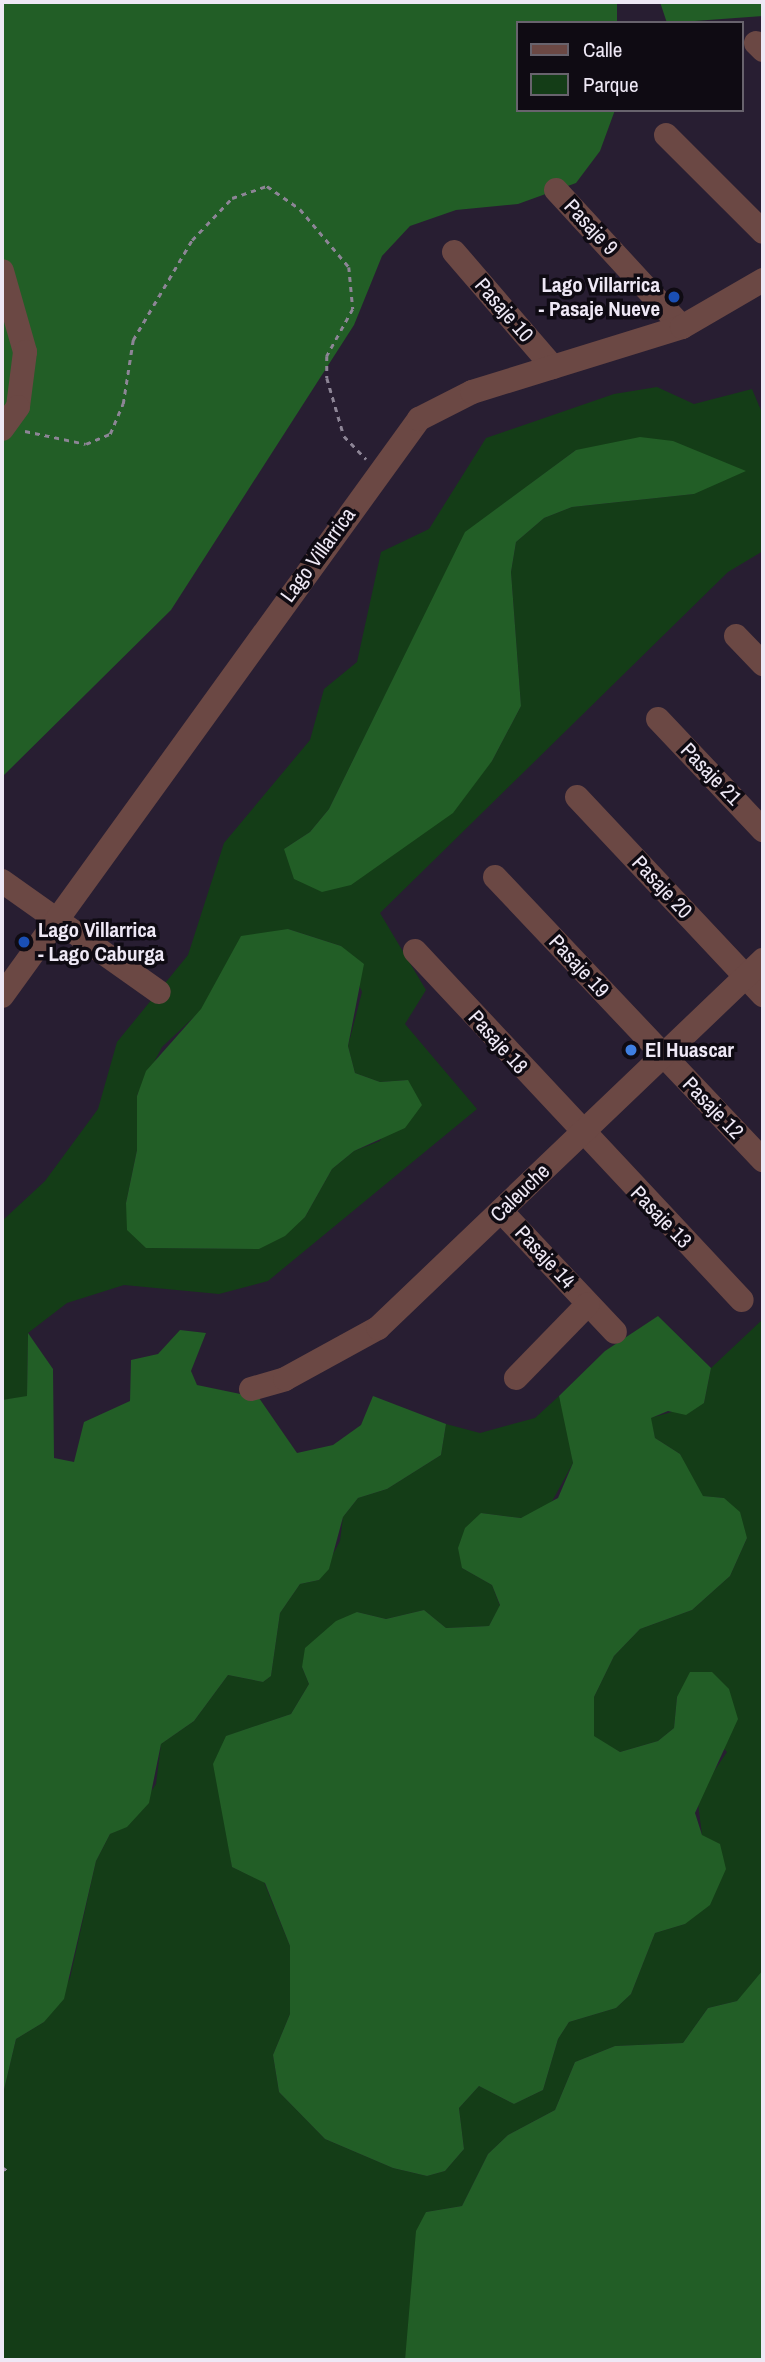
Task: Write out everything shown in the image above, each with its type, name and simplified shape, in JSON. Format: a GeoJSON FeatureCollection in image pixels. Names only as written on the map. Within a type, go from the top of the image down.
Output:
{"type":"FeatureCollection","features":[{"type":"Feature","properties":{"kind":"street"},"geometry":{"type":"LineString","coordinates":[[666,135],[763,232]]}},
{"type":"Feature","properties":{"kind":"street","name":"Pasaje 9"},"geometry":{"type":"LineString","coordinates":[[556,190],[682,327]]}},
{"type":"Feature","properties":{"kind":"street","name":"Pasaje 10"},"geometry":{"type":"LineString","coordinates":[[454,252],[553,367]]}},
{"type":"Feature","properties":{"kind":"street"},"geometry":{"type":"LineString","coordinates":[[2,271],[25,352],[18,407],[11,430]]}},
{"type":"Feature","properties":{"kind":"street","name":"Lago Villarrica"},"geometry":{"type":"LineString","coordinates":[[2,996],[382,466],[430,411],[553,367],[682,327],[763,280]]}},
{"type":"Feature","properties":{"kind":"street"},"geometry":{"type":"LineString","coordinates":[[736,636],[763,664]]}},
{"type":"Feature","properties":{"kind":"street","name":"Pasaje 21"},"geometry":{"type":"LineString","coordinates":[[658,719],[763,830]]}},
{"type":"Feature","properties":{"kind":"street","name":"Pasaje 20"},"geometry":{"type":"LineString","coordinates":[[577,797],[755,968],[763,995]]}},
{"type":"Feature","properties":{"kind":"street","name":"Pasaje 19"},"geometry":{"type":"LineString","coordinates":[[495,877],[663,1056]]}},
{"type":"Feature","properties":{"kind":"street"},"geometry":{"type":"LineString","coordinates":[[2,881],[159,992]]}},
{"type":"Feature","properties":{"kind":"street","name":"Pasaje 18"},"geometry":{"type":"LineString","coordinates":[[415,951],[581,1134]]}},
{"type":"Feature","properties":{"kind":"street","name":"Caleuche"},"geometry":{"type":"LineString","coordinates":[[251,1389],[285,1379],[378,1328],[755,968]]}},
{"type":"Feature","properties":{"kind":"street","name":"Pasaje 12"},"geometry":{"type":"LineString","coordinates":[[663,1056],[763,1160]]}},
{"type":"Feature","properties":{"kind":"street","name":"Pasaje 13"},"geometry":{"type":"LineString","coordinates":[[581,1134],[742,1300]]}},
{"type":"Feature","properties":{"kind":"street","name":"Pasaje 14"},"geometry":{"type":"LineString","coordinates":[[501,1211],[615,1332]]}},
{"type":"Feature","properties":{"kind":"street","name":"Pasaje 14"},"geometry":{"type":"LineString","coordinates":[[516,1378],[588,1304]]}},
{"type":"Feature","properties":{"kind":"path"},"geometry":{"type":"LineString","coordinates":[[11,430],[86,444],[110,434],[124,404],[133,340],[192,240],[232,198],[267,186],[300,209],[349,267],[353,309],[327,356],[327,378],[350,448],[382,466]]}},
{"type":"Feature","properties":{"kind":"path"},"geometry":{"type":"LineString","coordinates":[[2,2167],[9,2172]]}},
{"type":"Feature","properties":{"kind":"green space"},"geometry":{"type":"Polygon","coordinates":[[[2,2],[617,2],[617,21],[516,21],[516,112],[614,112],[600,151],[576,183],[518,204],[456,210],[410,226],[382,256],[354,325],[171,610],[2,777],[2,2]]]}},
{"type":"Feature","properties":{"kind":"green space"},"geometry":{"type":"Polygon","coordinates":[[[660,2],[763,2],[763,16],[666,21],[660,2]]]}},
{"type":"Feature","properties":{"kind":"green space"},"geometry":{"type":"Polygon","coordinates":[[[657,387],[694,404],[752,389],[763,415],[763,551],[728,572],[380,913],[426,990],[405,1024],[477,1109],[268,1281],[219,1294],[124,1285],[67,1303],[28,1333],[27,1397],[2,1400],[2,1221],[45,1181],[98,1109],[117,1042],[188,955],[224,843],[310,740],[324,689],[357,662],[381,552],[429,529],[486,438],[614,394],[657,387]],[[576,450],[466,532],[329,809],[310,832],[284,849],[492,761],[521,706],[511,572],[516,542],[544,518],[572,507],[694,494],[576,450]],[[288,929],[162,1047],[137,1095],[137,1150],[126,1203],[146,1248],[259,1249],[305,1217],[332,1169],[354,1151],[380,1141],[408,1080],[380,1082],[355,1073],[348,1046],[362,992],[341,946],[288,929]]]}},
{"type":"Feature","properties":{"kind":"green space"},"geometry":{"type":"Polygon","coordinates":[[[640,437],[673,441],[746,471],[694,494],[572,507],[544,518],[516,542],[511,572],[521,706],[492,761],[453,813],[351,885],[322,892],[294,879],[284,849],[310,832],[329,809],[465,532],[576,450],[640,437]]]}},
{"type":"Feature","properties":{"kind":"green space"},"geometry":{"type":"Polygon","coordinates":[[[288,929],[341,946],[364,964],[348,1046],[355,1073],[380,1082],[408,1080],[422,1105],[405,1128],[354,1151],[332,1169],[305,1217],[285,1236],[259,1249],[146,1248],[127,1230],[126,1203],[137,1150],[137,1096],[146,1071],[201,1009],[241,936],[288,929]]]}},
{"type":"Feature","properties":{"kind":"green space"},"geometry":{"type":"Polygon","coordinates":[[[658,1316],[711,1368],[704,1403],[686,1415],[668,1411],[651,1418],[655,1438],[680,1454],[703,1496],[724,1498],[740,1512],[747,1538],[730,1576],[692,1610],[640,1629],[614,1656],[594,1697],[594,1736],[620,1752],[658,1741],[674,1728],[677,1697],[690,1672],[712,1672],[729,1689],[738,1719],[695,1813],[702,1835],[720,1844],[726,1869],[710,1905],[685,1924],[655,1933],[631,1994],[616,2008],[569,2022],[558,2039],[543,2090],[514,2104],[479,2086],[459,2108],[464,2149],[445,2171],[427,2176],[393,2168],[325,2139],[279,2092],[273,2055],[290,2014],[290,1946],[265,1883],[232,1867],[213,1764],[226,1736],[291,1714],[309,1684],[302,1667],[305,1648],[336,1621],[357,1612],[386,1619],[424,1610],[446,1628],[489,1626],[500,1605],[492,1585],[462,1568],[458,1548],[465,1528],[481,1513],[521,1518],[558,1498],[573,1463],[559,1396],[605,1351],[658,1316]]]}},
{"type":"Feature","properties":{"kind":"green space"},"geometry":{"type":"Polygon","coordinates":[[[763,1319],[763,1970],[756,1983],[737,2001],[708,2008],[683,2043],[615,2046],[575,2062],[555,2110],[508,2135],[488,2154],[462,2206],[426,2212],[405,2360],[2,2360],[2,2098],[16,2039],[44,2022],[70,1978],[96,1861],[110,1834],[127,1826],[156,1784],[161,1744],[194,1721],[228,1675],[263,1682],[271,1676],[280,1613],[300,1584],[319,1580],[340,1541],[343,1517],[358,1498],[387,1489],[441,1455],[446,1424],[480,1433],[535,1418],[559,1396],[568,1428],[573,1463],[549,1507],[521,1518],[481,1513],[462,1568],[492,1585],[500,1606],[489,1626],[446,1628],[424,1610],[386,1619],[357,1612],[302,1667],[309,1684],[291,1714],[227,1736],[223,1801],[232,1867],[264,1882],[290,1946],[290,2014],[273,2055],[279,2092],[325,2139],[393,2168],[427,2176],[445,2171],[464,2149],[459,2108],[479,2086],[514,2104],[543,2090],[558,2039],[569,2022],[616,2008],[631,1994],[655,1933],[685,1924],[702,1835],[697,1796],[727,1752],[677,1697],[674,1728],[658,1741],[620,1752],[594,1737],[594,1697],[614,1656],[640,1629],[692,1610],[730,1576],[747,1538],[724,1498],[702,1496],[694,1487],[680,1454],[655,1438],[650,1418],[704,1403],[711,1368],[763,1319]]]}},
{"type":"Feature","properties":{"kind":"green space"},"geometry":{"type":"Polygon","coordinates":[[[180,1330],[206,1333],[191,1371],[197,1385],[259,1398],[297,1453],[333,1445],[361,1425],[373,1396],[446,1424],[441,1455],[387,1489],[358,1498],[343,1517],[329,1569],[319,1580],[300,1584],[280,1613],[271,1676],[263,1682],[228,1675],[194,1721],[161,1744],[149,1803],[127,1827],[110,1834],[96,1861],[64,1999],[44,2022],[16,2039],[2,2098],[2,1400],[27,1396],[28,1333],[53,1369],[54,1458],[74,1462],[84,1422],[130,1401],[131,1360],[158,1354],[180,1330]]]}},
{"type":"Feature","properties":{"kind":"green space"},"geometry":{"type":"Polygon","coordinates":[[[763,1970],[763,2360],[405,2360],[416,2231],[426,2212],[462,2206],[488,2154],[508,2135],[555,2110],[575,2062],[615,2046],[683,2043],[708,2008],[737,2001],[763,1970]]]}},
{"type":"Feature","properties":{"kind":"place","name":"Lago Villarrica - Pasaje Nueve"},"geometry":{"type":"Point","coordinates":[674,297]}},
{"type":"Feature","properties":{"kind":"place","name":"Lago Villarrica - Lago Caburga"},"geometry":{"type":"Point","coordinates":[24,942]}},
{"type":"Feature","properties":{"kind":"place","name":"El Huascar"},"geometry":{"type":"Point","coordinates":[631,1050]}}]}
